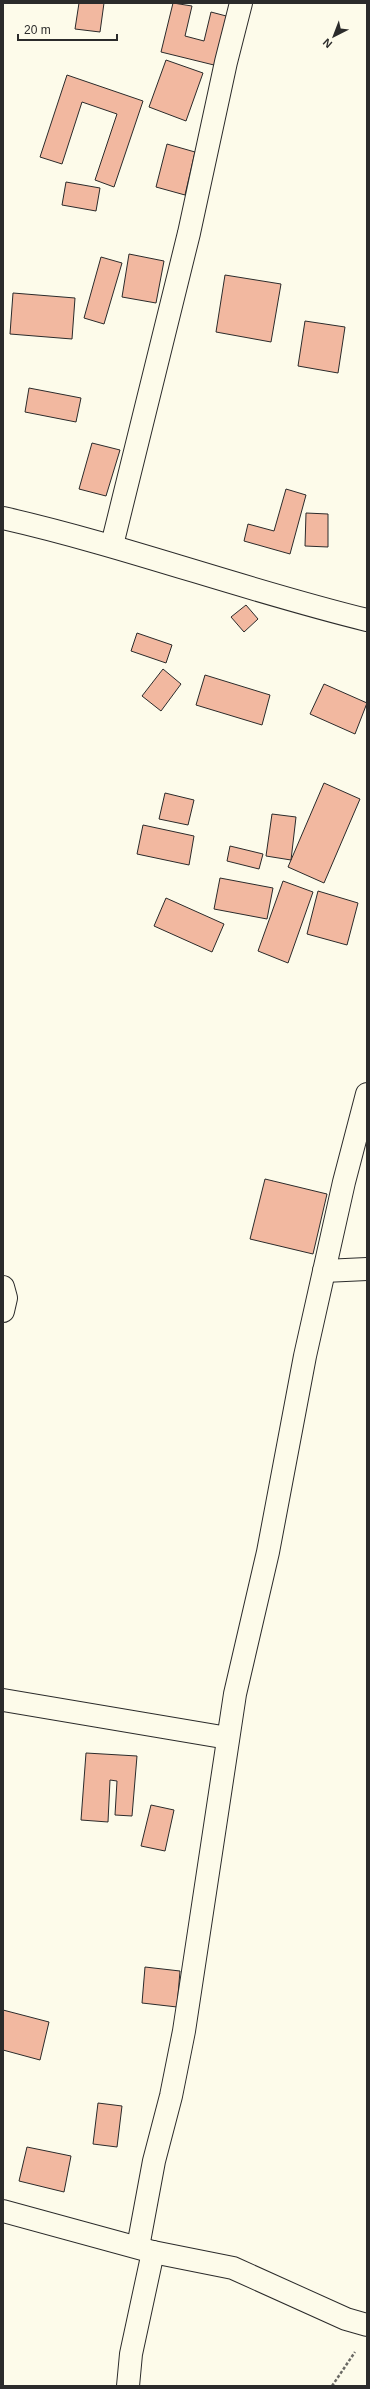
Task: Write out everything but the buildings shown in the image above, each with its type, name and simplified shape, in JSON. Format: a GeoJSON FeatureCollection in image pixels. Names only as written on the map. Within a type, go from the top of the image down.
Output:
{"type":"FeatureCollection","features":[{"type":"Feature","properties":{"kind":"street"},"geometry":{"type":"LineString","coordinates":[[112,545],[189,233],[226,62],[241,3]]}},
{"type":"Feature","properties":{"kind":"street"},"geometry":{"type":"LineString","coordinates":[[3,518],[112,545],[182,569],[367,620]]}},
{"type":"Feature","properties":{"kind":"street"},"geometry":{"type":"LineString","coordinates":[[128,2386],[146,2249],[154,2161],[171,2096],[184,2031],[235,1694],[268,1552],[305,1356],[367,1094]]}},
{"type":"Feature","properties":{"kind":"street"},"geometry":{"type":"LineString","coordinates":[[324,1271],[367,1270]]}},
{"type":"Feature","properties":{"kind":"street"},"geometry":{"type":"LineString","coordinates":[[3,1287],[6,1298],[3,1311]]}},
{"type":"Feature","properties":{"kind":"street"},"geometry":{"type":"LineString","coordinates":[[3,1700],[228,1738]]}},
{"type":"Feature","properties":{"kind":"street"},"geometry":{"type":"LineString","coordinates":[[3,2211],[146,2249],[233,2268],[346,2319],[367,2325]]}},
{"type":"Feature","properties":{"kind":"path"},"geometry":{"type":"LineString","coordinates":[[332,2386],[359,2346]]}}]}
